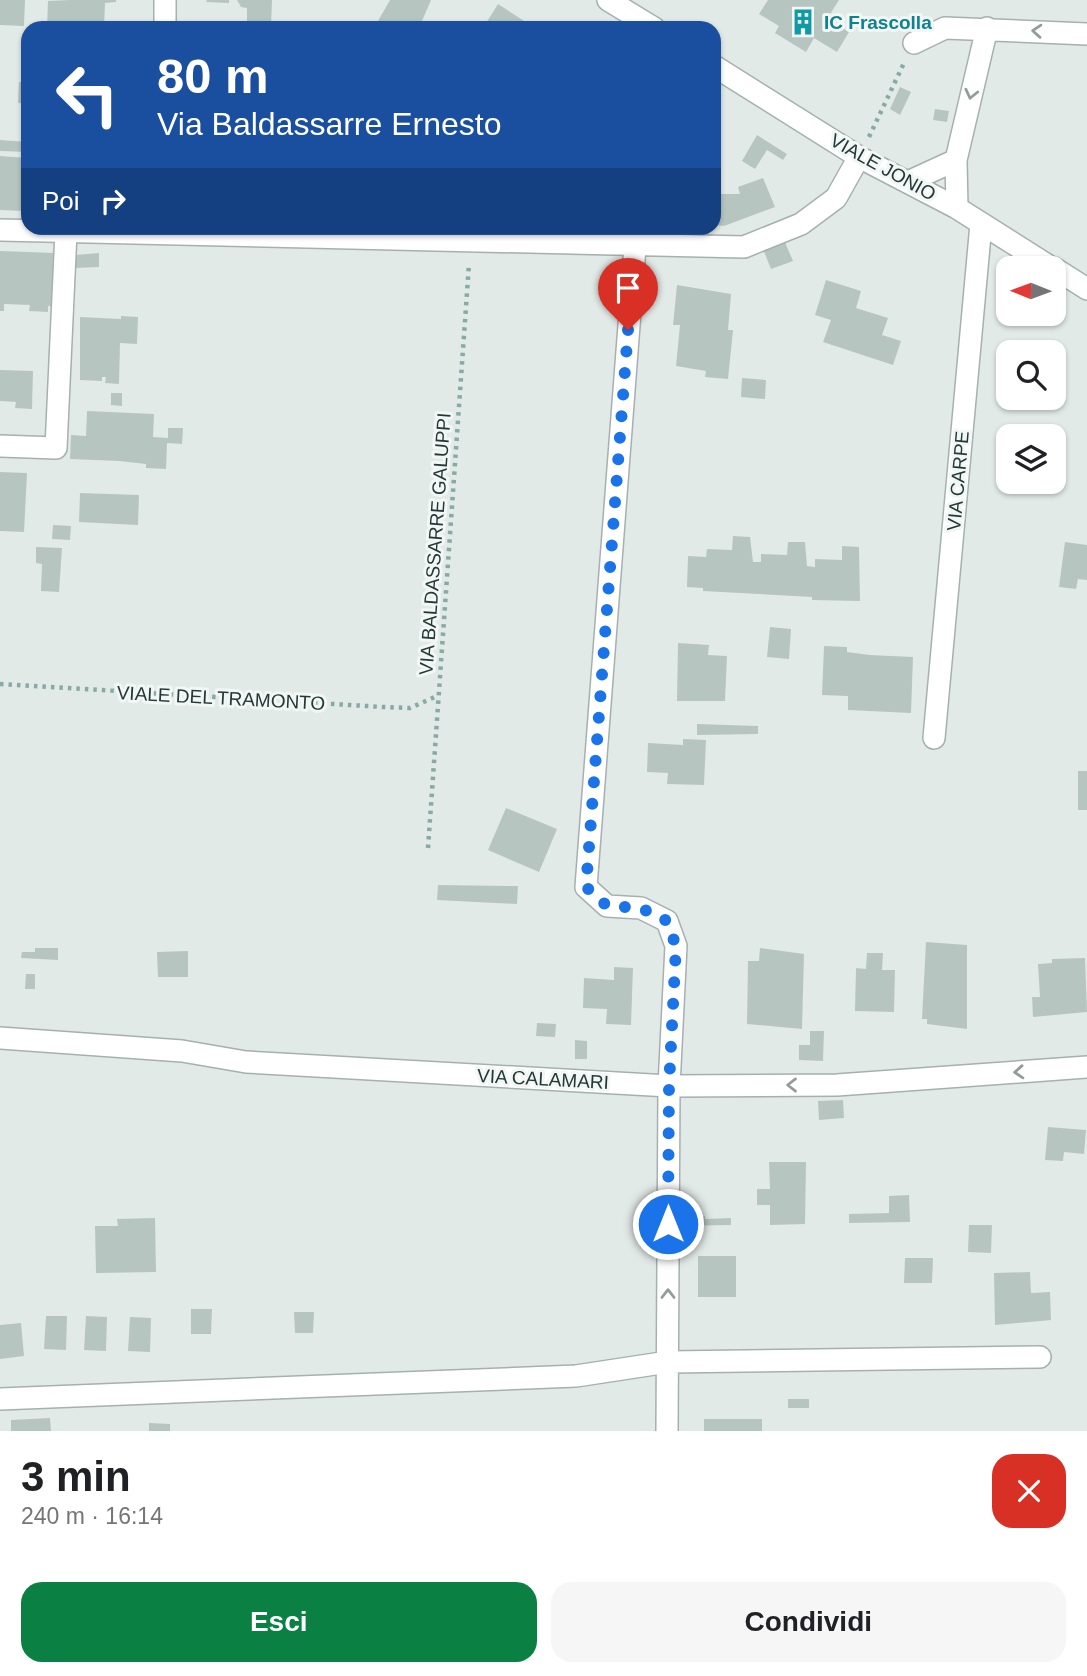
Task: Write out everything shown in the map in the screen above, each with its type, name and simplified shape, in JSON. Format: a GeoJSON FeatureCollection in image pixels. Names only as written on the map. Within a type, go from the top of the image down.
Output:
{"type":"FeatureCollection","features":[{"type":"Feature","properties":{"kind":"street"},"geometry":{"type":"LineString","coordinates":[[165,0],[165,21]]}},
{"type":"Feature","properties":{"kind":"street"},"geometry":{"type":"LineString","coordinates":[[608,0],[642,21]]}},
{"type":"Feature","properties":{"kind":"street"},"geometry":{"type":"LineString","coordinates":[[914,43],[945,27],[1087,34]]}},
{"type":"Feature","properties":{"kind":"street"},"geometry":{"type":"LineString","coordinates":[[957,208],[956,160],[987,28]]}},
{"type":"Feature","properties":{"kind":"street","name":"VIALE JONIO"},"geometry":{"type":"LineString","coordinates":[[721,70],[859,157],[957,208],[1033,256]]}},
{"type":"Feature","properties":{"kind":"street"},"geometry":{"type":"LineString","coordinates":[[188,235],[635,247],[744,247],[801,225],[836,198],[859,157]]}},
{"type":"Feature","properties":{"kind":"street"},"geometry":{"type":"LineString","coordinates":[[908,183],[956,160]]}},
{"type":"Feature","properties":{"kind":"street","name":"VIA CARPE"},"geometry":{"type":"LineString","coordinates":[[934,738],[981,224]]}},
{"type":"Feature","properties":{"kind":"street"},"geometry":{"type":"LineString","coordinates":[[0,230],[21,231]]}},
{"type":"Feature","properties":{"kind":"street"},"geometry":{"type":"LineString","coordinates":[[0,446],[56,448],[66,235]]}},
{"type":"Feature","properties":{"kind":"street"},"geometry":{"type":"LineString","coordinates":[[635,247],[586,887],[607,906],[641,908],[667,921],[676,946],[669,1086],[667,1431]]}},
{"type":"Feature","properties":{"kind":"street","name":"VIALE JONIO"},"geometry":{"type":"LineString","coordinates":[[1066,276],[1087,289]]}},
{"type":"Feature","properties":{"kind":"street","name":"VIA CALAMARI"},"geometry":{"type":"LineString","coordinates":[[0,1038],[182,1051],[246,1062],[669,1086],[837,1085],[1087,1067]]}},
{"type":"Feature","properties":{"kind":"street"},"geometry":{"type":"LineString","coordinates":[[0,1399],[576,1376],[667,1362],[1040,1357]]}},
{"type":"Feature","properties":{"kind":"path"},"geometry":{"type":"LineString","coordinates":[[859,157],[914,43]]}},
{"type":"Feature","properties":{"kind":"path","name":"VIA BALDASSARRE GALUPPI"},"geometry":{"type":"LineString","coordinates":[[428,848],[471,242]]}},
{"type":"Feature","properties":{"kind":"path","name":"VIALE DEL TRAMONTO"},"geometry":{"type":"LineString","coordinates":[[0,684],[383,708],[410,708],[438,695]]}},
{"type":"Feature","properties":{"kind":"building"},"geometry":{"type":"Polygon","coordinates":[[[0,0],[25,0],[24,21],[21,21],[21,26],[0,25],[0,0]]]}},
{"type":"Feature","properties":{"kind":"building"},"geometry":{"type":"Polygon","coordinates":[[[229,0],[229,3],[206,2],[229,0]]]}},
{"type":"Feature","properties":{"kind":"building"},"geometry":{"type":"Polygon","coordinates":[[[237,0],[272,0],[271,21],[247,21],[247,8],[241,7],[237,0]]]}},
{"type":"Feature","properties":{"kind":"building"},"geometry":{"type":"Polygon","coordinates":[[[390,0],[431,0],[422,21],[378,21],[390,0]]]}},
{"type":"Feature","properties":{"kind":"building","name":"IC Frascolla"},"geometry":{"type":"Polygon","coordinates":[[[768,0],[839,0],[827,19],[849,32],[837,52],[814,38],[806,52],[775,33],[779,26],[759,14],[768,0]]]}},
{"type":"Feature","properties":{"kind":"building"},"geometry":{"type":"Polygon","coordinates":[[[48,1],[116,2],[105,3],[104,21],[47,21],[48,1]]]}},
{"type":"Feature","properties":{"kind":"building"},"geometry":{"type":"Polygon","coordinates":[[[498,4],[524,21],[487,21],[498,4]]]}},
{"type":"Feature","properties":{"kind":"building"},"geometry":{"type":"Polygon","coordinates":[[[19,82],[21,82],[21,103],[18,103],[19,82]]]}},
{"type":"Feature","properties":{"kind":"building"},"geometry":{"type":"Polygon","coordinates":[[[900,87],[911,92],[900,115],[890,109],[900,87]]]}},
{"type":"Feature","properties":{"kind":"building"},"geometry":{"type":"Polygon","coordinates":[[[935,109],[949,111],[947,122],[933,120],[935,109]]]}},
{"type":"Feature","properties":{"kind":"building"},"geometry":{"type":"Polygon","coordinates":[[[757,135],[787,154],[783,160],[767,150],[755,169],[742,161],[757,135]]]}},
{"type":"Feature","properties":{"kind":"building"},"geometry":{"type":"Polygon","coordinates":[[[0,140],[21,142],[21,152],[0,151],[0,140]]]}},
{"type":"Feature","properties":{"kind":"building"},"geometry":{"type":"Polygon","coordinates":[[[0,156],[21,158],[21,211],[0,210],[0,156]]]}},
{"type":"Feature","properties":{"kind":"building"},"geometry":{"type":"Polygon","coordinates":[[[763,178],[775,207],[721,226],[721,194],[740,194],[738,187],[763,178]]]}},
{"type":"Feature","properties":{"kind":"building"},"geometry":{"type":"Polygon","coordinates":[[[784,240],[793,261],[771,269],[763,249],[784,240]]]}},
{"type":"Feature","properties":{"kind":"building"},"geometry":{"type":"Polygon","coordinates":[[[0,251],[55,253],[54,306],[48,306],[48,312],[29,311],[30,305],[4,304],[4,311],[0,311],[0,251]]]}},
{"type":"Feature","properties":{"kind":"building"},"geometry":{"type":"Polygon","coordinates":[[[99,253],[99,267],[75,268],[75,255],[99,253]]]}},
{"type":"Feature","properties":{"kind":"building"},"geometry":{"type":"Polygon","coordinates":[[[826,280],[861,291],[856,308],[888,318],[882,335],[901,341],[893,365],[823,342],[831,320],[815,315],[826,280]]]}},
{"type":"Feature","properties":{"kind":"building"},"geometry":{"type":"Polygon","coordinates":[[[677,285],[731,294],[728,330],[733,330],[728,379],[705,377],[706,371],[676,366],[680,325],[673,325],[677,285]]]}},
{"type":"Feature","properties":{"kind":"building"},"geometry":{"type":"Polygon","coordinates":[[[121,316],[138,317],[137,344],[120,343],[119,384],[105,383],[106,377],[102,377],[102,381],[80,380],[80,317],[121,319],[121,316]]]}},
{"type":"Feature","properties":{"kind":"building"},"geometry":{"type":"Polygon","coordinates":[[[0,370],[33,371],[32,409],[15,408],[16,402],[0,401],[0,370]]]}},
{"type":"Feature","properties":{"kind":"building"},"geometry":{"type":"Polygon","coordinates":[[[742,378],[766,380],[765,399],[741,397],[742,378]]]}},
{"type":"Feature","properties":{"kind":"building"},"geometry":{"type":"Polygon","coordinates":[[[111,393],[122,393],[122,406],[111,405],[111,393]]]}},
{"type":"Feature","properties":{"kind":"building"},"geometry":{"type":"Polygon","coordinates":[[[87,411],[154,414],[153,437],[168,438],[168,428],[183,428],[182,444],[167,443],[166,469],[146,468],[146,464],[119,461],[70,459],[71,435],[86,436],[87,411]]]}},
{"type":"Feature","properties":{"kind":"building"},"geometry":{"type":"Polygon","coordinates":[[[0,472],[27,473],[24,532],[0,531],[0,472]]]}},
{"type":"Feature","properties":{"kind":"building"},"geometry":{"type":"Polygon","coordinates":[[[80,493],[139,495],[138,525],[79,522],[80,493]]]}},
{"type":"Feature","properties":{"kind":"building"},"geometry":{"type":"Polygon","coordinates":[[[53,525],[71,526],[70,540],[52,539],[53,525]]]}},
{"type":"Feature","properties":{"kind":"building"},"geometry":{"type":"Polygon","coordinates":[[[733,536],[750,537],[753,562],[761,562],[761,554],[787,555],[788,542],[805,542],[807,566],[815,567],[815,559],[842,560],[842,546],[859,547],[860,601],[812,600],[812,597],[703,591],[703,588],[687,587],[688,556],[706,557],[707,549],[732,550],[733,536]]]}},
{"type":"Feature","properties":{"kind":"building"},"geometry":{"type":"Polygon","coordinates":[[[1065,542],[1087,545],[1087,580],[1078,579],[1076,589],[1059,587],[1065,542]]]}},
{"type":"Feature","properties":{"kind":"building"},"geometry":{"type":"Polygon","coordinates":[[[36,547],[62,548],[59,592],[41,591],[42,564],[36,563],[36,547]]]}},
{"type":"Feature","properties":{"kind":"building"},"geometry":{"type":"Polygon","coordinates":[[[770,627],[791,629],[789,659],[767,657],[770,627]]]}},
{"type":"Feature","properties":{"kind":"building"},"geometry":{"type":"Polygon","coordinates":[[[678,643],[709,645],[708,655],[727,656],[725,701],[677,701],[678,643]]]}},
{"type":"Feature","properties":{"kind":"building"},"geometry":{"type":"Polygon","coordinates":[[[824,646],[847,647],[847,652],[870,655],[913,657],[911,713],[848,710],[848,696],[822,695],[824,646]]]}},
{"type":"Feature","properties":{"kind":"building"},"geometry":{"type":"Polygon","coordinates":[[[697,724],[758,726],[758,734],[697,735],[697,724]]]}},
{"type":"Feature","properties":{"kind":"building"},"geometry":{"type":"Polygon","coordinates":[[[683,739],[706,740],[704,785],[667,784],[668,773],[647,772],[648,743],[683,745],[683,739]]]}},
{"type":"Feature","properties":{"kind":"building"},"geometry":{"type":"Polygon","coordinates":[[[1078,771],[1087,771],[1087,810],[1078,810],[1078,771]]]}},
{"type":"Feature","properties":{"kind":"building"},"geometry":{"type":"Polygon","coordinates":[[[506,808],[557,829],[539,872],[488,850],[506,808]]]}},
{"type":"Feature","properties":{"kind":"building"},"geometry":{"type":"Polygon","coordinates":[[[438,885],[518,886],[517,904],[437,900],[438,885]]]}},
{"type":"Feature","properties":{"kind":"building"},"geometry":{"type":"Polygon","coordinates":[[[926,942],[967,945],[967,1029],[927,1024],[927,1019],[922,1019],[926,942]]]}},
{"type":"Feature","properties":{"kind":"building"},"geometry":{"type":"Polygon","coordinates":[[[35,948],[58,948],[58,960],[21,958],[22,952],[35,952],[35,948]]]}},
{"type":"Feature","properties":{"kind":"building"},"geometry":{"type":"Polygon","coordinates":[[[760,948],[804,954],[802,1029],[747,1024],[748,961],[759,961],[760,948]]]}},
{"type":"Feature","properties":{"kind":"building"},"geometry":{"type":"Polygon","coordinates":[[[188,951],[188,977],[158,977],[157,952],[188,951]]]}},
{"type":"Feature","properties":{"kind":"building"},"geometry":{"type":"Polygon","coordinates":[[[867,953],[883,953],[882,970],[895,970],[894,1012],[855,1011],[856,968],[866,969],[867,953]]]}},
{"type":"Feature","properties":{"kind":"building"},"geometry":{"type":"Polygon","coordinates":[[[1085,958],[1087,1012],[1033,1017],[1032,997],[1040,997],[1038,964],[1052,963],[1052,959],[1085,958]]]}},
{"type":"Feature","properties":{"kind":"building"},"geometry":{"type":"Polygon","coordinates":[[[614,967],[633,968],[631,1025],[606,1024],[607,1009],[583,1008],[584,978],[614,980],[614,967]]]}},
{"type":"Feature","properties":{"kind":"building"},"geometry":{"type":"Polygon","coordinates":[[[26,974],[35,974],[35,989],[25,989],[26,974]]]}},
{"type":"Feature","properties":{"kind":"building"},"geometry":{"type":"Polygon","coordinates":[[[537,1023],[556,1024],[555,1037],[536,1036],[537,1023]]]}},
{"type":"Feature","properties":{"kind":"building"},"geometry":{"type":"Polygon","coordinates":[[[810,1031],[824,1031],[823,1061],[799,1060],[799,1045],[810,1045],[810,1031]]]}},
{"type":"Feature","properties":{"kind":"building"},"geometry":{"type":"Polygon","coordinates":[[[575,1040],[587,1041],[587,1059],[575,1059],[575,1040]]]}},
{"type":"Feature","properties":{"kind":"building"},"geometry":{"type":"Polygon","coordinates":[[[843,1100],[844,1118],[819,1120],[818,1101],[843,1100]]]}},
{"type":"Feature","properties":{"kind":"building"},"geometry":{"type":"Polygon","coordinates":[[[1048,1127],[1086,1130],[1084,1154],[1064,1152],[1063,1161],[1045,1160],[1048,1127]]]}},
{"type":"Feature","properties":{"kind":"building"},"geometry":{"type":"Polygon","coordinates":[[[769,1162],[806,1162],[805,1224],[770,1225],[770,1205],[757,1205],[757,1189],[770,1189],[769,1162]]]}},
{"type":"Feature","properties":{"kind":"building"},"geometry":{"type":"Polygon","coordinates":[[[909,1195],[910,1222],[849,1223],[849,1214],[889,1213],[889,1196],[909,1195]]]}},
{"type":"Feature","properties":{"kind":"building"},"geometry":{"type":"Polygon","coordinates":[[[705,1216],[705,1219],[731,1218],[731,1225],[675,1226],[675,1217],[705,1216]]]}},
{"type":"Feature","properties":{"kind":"building"},"geometry":{"type":"Polygon","coordinates":[[[155,1218],[156,1272],[96,1273],[95,1226],[118,1226],[117,1219],[155,1218]]]}},
{"type":"Feature","properties":{"kind":"building"},"geometry":{"type":"Polygon","coordinates":[[[969,1225],[992,1225],[991,1253],[968,1252],[969,1225]]]}},
{"type":"Feature","properties":{"kind":"building"},"geometry":{"type":"Polygon","coordinates":[[[698,1256],[736,1256],[736,1297],[698,1297],[698,1256]]]}},
{"type":"Feature","properties":{"kind":"building"},"geometry":{"type":"Polygon","coordinates":[[[905,1258],[933,1258],[932,1283],[904,1283],[905,1258]]]}},
{"type":"Feature","properties":{"kind":"building"},"geometry":{"type":"Polygon","coordinates":[[[1030,1272],[1031,1293],[1050,1292],[1051,1320],[995,1325],[994,1273],[1030,1272]]]}},
{"type":"Feature","properties":{"kind":"building"},"geometry":{"type":"Polygon","coordinates":[[[191,1309],[212,1309],[211,1334],[191,1334],[191,1309]]]}},
{"type":"Feature","properties":{"kind":"building"},"geometry":{"type":"Polygon","coordinates":[[[294,1312],[314,1312],[313,1333],[295,1333],[294,1312]]]}},
{"type":"Feature","properties":{"kind":"building"},"geometry":{"type":"Polygon","coordinates":[[[46,1316],[67,1316],[66,1350],[44,1349],[46,1316]]]}},
{"type":"Feature","properties":{"kind":"building"},"geometry":{"type":"Polygon","coordinates":[[[86,1316],[107,1317],[106,1351],[84,1350],[86,1316]]]}},
{"type":"Feature","properties":{"kind":"building"},"geometry":{"type":"Polygon","coordinates":[[[130,1317],[151,1318],[150,1352],[128,1351],[130,1317]]]}},
{"type":"Feature","properties":{"kind":"building"},"geometry":{"type":"Polygon","coordinates":[[[21,1323],[24,1356],[0,1359],[0,1325],[21,1323]]]}},
{"type":"Feature","properties":{"kind":"building"},"geometry":{"type":"Polygon","coordinates":[[[788,1399],[809,1399],[809,1408],[788,1408],[788,1399]]]}},
{"type":"Feature","properties":{"kind":"building"},"geometry":{"type":"Polygon","coordinates":[[[50,1418],[51,1431],[11,1431],[11,1420],[50,1418]]]}},
{"type":"Feature","properties":{"kind":"building"},"geometry":{"type":"Polygon","coordinates":[[[704,1419],[762,1419],[762,1431],[704,1431],[704,1419]]]}},
{"type":"Feature","properties":{"kind":"building"},"geometry":{"type":"Polygon","coordinates":[[[149,1423],[170,1424],[170,1431],[149,1431],[149,1423]]]}},
{"type":"Feature","properties":{"kind":"place","name":"IC Frascolla"},"geometry":{"type":"Point","coordinates":[803,22]}},
{"type":"Feature","properties":{"kind":"route"},"geometry":{"type":"LineString","coordinates":[[628,330],[586,887],[607,906],[641,908],[667,921],[676,946],[669,1086],[668,1224]]}}]}
